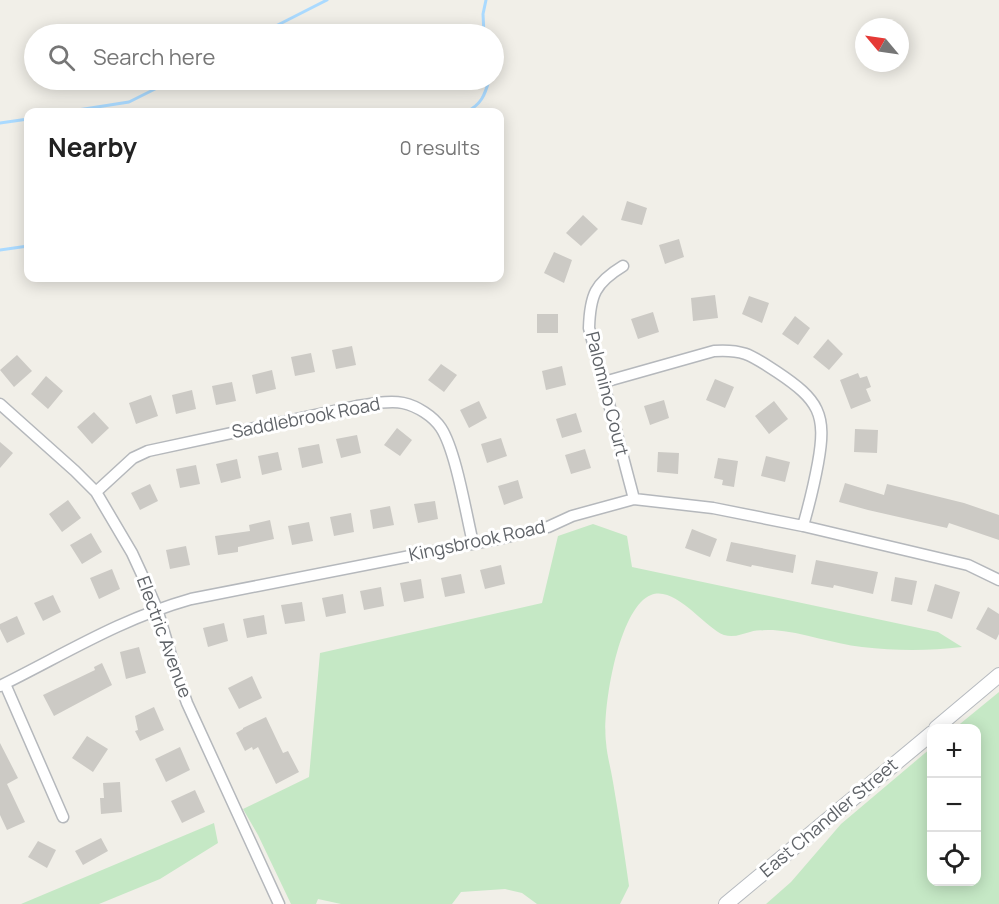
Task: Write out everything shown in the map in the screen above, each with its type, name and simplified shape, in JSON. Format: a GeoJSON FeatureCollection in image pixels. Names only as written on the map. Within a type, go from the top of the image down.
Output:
{"type":"FeatureCollection","features":[{"type":"Feature","properties":{"kind":"street","name":"Palomino Court"},"geometry":{"type":"LineString","coordinates":[[623,266],[605,277],[595,293],[590,311],[589,328],[634,499]]}},
{"type":"Feature","properties":{"kind":"street"},"geometry":{"type":"LineString","coordinates":[[604,382],[714,351],[728,350],[744,352],[799,387],[810,398],[817,411],[822,422],[823,439],[804,526]]}},
{"type":"Feature","properties":{"kind":"street","name":"Saddlebrook Road"},"geometry":{"type":"LineString","coordinates":[[96,492],[133,458],[148,451],[357,406],[402,403],[421,410],[442,429],[455,467],[473,543]]}},
{"type":"Feature","properties":{"kind":"street","name":"Electric Avenue"},"geometry":{"type":"LineString","coordinates":[[0,404],[96,492],[132,553],[157,609],[187,703],[279,904]]}},
{"type":"Feature","properties":{"kind":"street","name":"Kingsbrook Road"},"geometry":{"type":"LineString","coordinates":[[2,685],[121,623],[157,609],[191,599],[507,537],[548,527],[572,516],[634,499],[713,508],[804,526],[968,565],[999,580]]}},
{"type":"Feature","properties":{"kind":"street"},"geometry":{"type":"LineString","coordinates":[[942,724],[999,675]]}},
{"type":"Feature","properties":{"kind":"street"},"geometry":{"type":"LineString","coordinates":[[2,685],[63,817]]}},
{"type":"Feature","properties":{"kind":"street","name":"East Chandler Street"},"geometry":{"type":"LineString","coordinates":[[726,904],[927,737]]}},
{"type":"Feature","properties":{"kind":"green space"},"geometry":{"type":"Polygon","coordinates":[[[593,524],[627,536],[632,567],[938,632],[962,647],[912,650],[875,648],[773,630],[728,636],[716,631],[689,608],[670,596],[651,595],[639,604],[629,619],[621,639],[610,685],[605,727],[629,886],[620,904],[537,904],[522,893],[505,889],[461,892],[452,904],[341,904],[318,899],[316,904],[291,904],[243,809],[309,777],[320,653],[542,603],[558,536],[593,524]]]}},
{"type":"Feature","properties":{"kind":"green space"},"geometry":{"type":"Polygon","coordinates":[[[999,692],[999,904],[766,904],[791,882],[841,824],[927,751],[927,886],[981,886],[981,724],[960,724],[999,692]]]}},
{"type":"Feature","properties":{"kind":"green space"},"geometry":{"type":"Polygon","coordinates":[[[214,823],[218,843],[160,879],[99,904],[21,904],[214,823]]]}},
{"type":"Feature","properties":{"kind":"building"},"geometry":{"type":"Polygon","coordinates":[[[627,201],[647,208],[642,225],[621,220],[627,201]]]}},
{"type":"Feature","properties":{"kind":"building"},"geometry":{"type":"Polygon","coordinates":[[[583,215],[598,229],[581,246],[566,233],[583,215]]]}},
{"type":"Feature","properties":{"kind":"building"},"geometry":{"type":"Polygon","coordinates":[[[679,239],[684,257],[665,264],[659,245],[679,239]]]}},
{"type":"Feature","properties":{"kind":"building"},"geometry":{"type":"Polygon","coordinates":[[[554,252],[572,260],[564,283],[544,273],[554,252]]]}},
{"type":"Feature","properties":{"kind":"building"},"geometry":{"type":"Polygon","coordinates":[[[715,295],[718,318],[693,321],[691,298],[715,295]]]}},
{"type":"Feature","properties":{"kind":"building"},"geometry":{"type":"Polygon","coordinates":[[[749,296],[769,303],[762,323],[742,314],[749,296]]]}},
{"type":"Feature","properties":{"kind":"building"},"geometry":{"type":"Polygon","coordinates":[[[653,312],[659,332],[638,339],[631,319],[653,312]]]}},
{"type":"Feature","properties":{"kind":"building"},"geometry":{"type":"Polygon","coordinates":[[[537,314],[558,314],[558,333],[537,333],[537,314]]]}},
{"type":"Feature","properties":{"kind":"building"},"geometry":{"type":"Polygon","coordinates":[[[795,316],[810,328],[798,345],[782,334],[795,316]]]}},
{"type":"Feature","properties":{"kind":"building"},"geometry":{"type":"Polygon","coordinates":[[[828,339],[843,354],[829,370],[813,357],[828,339]]]}},
{"type":"Feature","properties":{"kind":"building"},"geometry":{"type":"Polygon","coordinates":[[[352,346],[356,365],[336,369],[332,350],[352,346]]]}},
{"type":"Feature","properties":{"kind":"building"},"geometry":{"type":"Polygon","coordinates":[[[311,353],[315,372],[295,376],[291,357],[311,353]]]}},
{"type":"Feature","properties":{"kind":"building"},"geometry":{"type":"Polygon","coordinates":[[[17,355],[32,371],[14,387],[0,370],[17,355]]]}},
{"type":"Feature","properties":{"kind":"building"},"geometry":{"type":"Polygon","coordinates":[[[441,364],[457,375],[444,392],[428,380],[441,364]]]}},
{"type":"Feature","properties":{"kind":"building"},"geometry":{"type":"Polygon","coordinates":[[[562,366],[566,385],[546,390],[542,371],[562,366]]]}},
{"type":"Feature","properties":{"kind":"building"},"geometry":{"type":"Polygon","coordinates":[[[272,370],[276,389],[256,394],[252,375],[272,370]]]}},
{"type":"Feature","properties":{"kind":"building"},"geometry":{"type":"Polygon","coordinates":[[[858,373],[860,378],[867,376],[871,387],[866,389],[871,401],[851,409],[840,380],[858,373]]]}},
{"type":"Feature","properties":{"kind":"building"},"geometry":{"type":"Polygon","coordinates":[[[46,376],[63,391],[48,409],[31,394],[46,376]]]}},
{"type":"Feature","properties":{"kind":"building"},"geometry":{"type":"Polygon","coordinates":[[[715,379],[734,387],[725,408],[706,400],[715,379]]]}},
{"type":"Feature","properties":{"kind":"building"},"geometry":{"type":"Polygon","coordinates":[[[232,382],[236,401],[216,405],[212,386],[232,382]]]}},
{"type":"Feature","properties":{"kind":"building"},"geometry":{"type":"Polygon","coordinates":[[[192,390],[196,409],[176,414],[172,395],[192,390]]]}},
{"type":"Feature","properties":{"kind":"building"},"geometry":{"type":"Polygon","coordinates":[[[151,395],[158,416],[136,424],[129,403],[151,395]]]}},
{"type":"Feature","properties":{"kind":"building"},"geometry":{"type":"Polygon","coordinates":[[[664,400],[669,418],[650,425],[644,406],[664,400]]]}},
{"type":"Feature","properties":{"kind":"building"},"geometry":{"type":"Polygon","coordinates":[[[479,401],[487,418],[469,428],[460,410],[479,401]]]}},
{"type":"Feature","properties":{"kind":"building"},"geometry":{"type":"Polygon","coordinates":[[[774,401],[788,419],[769,434],[755,416],[774,401]]]}},
{"type":"Feature","properties":{"kind":"building"},"geometry":{"type":"Polygon","coordinates":[[[94,412],[109,428],[92,444],[77,427],[94,412]]]}},
{"type":"Feature","properties":{"kind":"building"},"geometry":{"type":"Polygon","coordinates":[[[576,413],[582,432],[562,438],[556,419],[576,413]]]}},
{"type":"Feature","properties":{"kind":"building"},"geometry":{"type":"Polygon","coordinates":[[[397,428],[412,440],[400,456],[384,445],[397,428]]]}},
{"type":"Feature","properties":{"kind":"building"},"geometry":{"type":"Polygon","coordinates":[[[855,429],[878,430],[877,453],[854,452],[855,429]]]}},
{"type":"Feature","properties":{"kind":"building"},"geometry":{"type":"Polygon","coordinates":[[[357,435],[361,453],[341,458],[336,439],[357,435]]]}},
{"type":"Feature","properties":{"kind":"building"},"geometry":{"type":"Polygon","coordinates":[[[501,438],[507,456],[487,463],[481,444],[501,438]]]}},
{"type":"Feature","properties":{"kind":"building"},"geometry":{"type":"Polygon","coordinates":[[[0,442],[13,453],[0,468],[0,442]]]}},
{"type":"Feature","properties":{"kind":"building"},"geometry":{"type":"Polygon","coordinates":[[[319,444],[323,463],[302,468],[298,448],[319,444]]]}},
{"type":"Feature","properties":{"kind":"building"},"geometry":{"type":"Polygon","coordinates":[[[585,449],[591,468],[571,474],[565,455],[585,449]]]}},
{"type":"Feature","properties":{"kind":"building"},"geometry":{"type":"Polygon","coordinates":[[[278,452],[282,470],[262,475],[258,456],[278,452]]]}},
{"type":"Feature","properties":{"kind":"building"},"geometry":{"type":"Polygon","coordinates":[[[658,452],[679,453],[678,474],[657,472],[658,452]]]}},
{"type":"Feature","properties":{"kind":"building"},"geometry":{"type":"Polygon","coordinates":[[[766,456],[790,462],[785,482],[761,476],[766,456]]]}},
{"type":"Feature","properties":{"kind":"building"},"geometry":{"type":"Polygon","coordinates":[[[718,458],[738,461],[734,487],[722,485],[723,480],[714,478],[718,458]]]}},
{"type":"Feature","properties":{"kind":"building"},"geometry":{"type":"Polygon","coordinates":[[[237,459],[241,478],[221,483],[216,464],[237,459]]]}},
{"type":"Feature","properties":{"kind":"building"},"geometry":{"type":"Polygon","coordinates":[[[196,465],[200,484],[180,488],[176,469],[196,465]]]}},
{"type":"Feature","properties":{"kind":"building"},"geometry":{"type":"Polygon","coordinates":[[[518,480],[523,498],[504,505],[498,486],[518,480]]]}},
{"type":"Feature","properties":{"kind":"building"},"geometry":{"type":"Polygon","coordinates":[[[845,483],[884,495],[887,484],[964,503],[999,515],[999,540],[949,523],[947,528],[839,502],[845,483]]]}},
{"type":"Feature","properties":{"kind":"building"},"geometry":{"type":"Polygon","coordinates":[[[150,484],[158,501],[140,510],[131,493],[150,484]]]}},
{"type":"Feature","properties":{"kind":"building"},"geometry":{"type":"Polygon","coordinates":[[[68,500],[81,518],[62,532],[49,514],[68,500]]]}},
{"type":"Feature","properties":{"kind":"building"},"geometry":{"type":"Polygon","coordinates":[[[435,501],[438,519],[418,523],[414,504],[435,501]]]}},
{"type":"Feature","properties":{"kind":"building"},"geometry":{"type":"Polygon","coordinates":[[[390,506],[394,525],[373,529],[370,510],[390,506]]]}},
{"type":"Feature","properties":{"kind":"building"},"geometry":{"type":"Polygon","coordinates":[[[351,513],[354,532],[334,536],[330,517],[351,513]]]}},
{"type":"Feature","properties":{"kind":"building"},"geometry":{"type":"Polygon","coordinates":[[[270,520],[274,539],[238,547],[238,552],[218,555],[215,536],[250,531],[249,525],[270,520]]]}},
{"type":"Feature","properties":{"kind":"building"},"geometry":{"type":"Polygon","coordinates":[[[309,522],[313,541],[292,545],[288,526],[309,522]]]}},
{"type":"Feature","properties":{"kind":"building"},"geometry":{"type":"Polygon","coordinates":[[[692,529],[717,539],[710,557],[685,548],[692,529]]]}},
{"type":"Feature","properties":{"kind":"building"},"geometry":{"type":"Polygon","coordinates":[[[91,533],[102,552],[82,564],[70,545],[91,533]]]}},
{"type":"Feature","properties":{"kind":"building"},"geometry":{"type":"Polygon","coordinates":[[[731,542],[796,555],[793,573],[726,561],[731,542]]]}},
{"type":"Feature","properties":{"kind":"building"},"geometry":{"type":"Polygon","coordinates":[[[186,546],[190,565],[170,569],[166,550],[186,546]]]}},
{"type":"Feature","properties":{"kind":"building"},"geometry":{"type":"Polygon","coordinates":[[[816,560],[878,572],[873,594],[834,585],[833,588],[811,584],[816,560]]]}},
{"type":"Feature","properties":{"kind":"building"},"geometry":{"type":"Polygon","coordinates":[[[501,565],[505,584],[485,589],[480,570],[501,565]]]}},
{"type":"Feature","properties":{"kind":"building"},"geometry":{"type":"Polygon","coordinates":[[[112,569],[120,589],[99,599],[90,578],[112,569]]]}},
{"type":"Feature","properties":{"kind":"building"},"geometry":{"type":"Polygon","coordinates":[[[461,574],[465,593],[445,597],[441,578],[461,574]]]}},
{"type":"Feature","properties":{"kind":"building"},"geometry":{"type":"Polygon","coordinates":[[[895,577],[917,581],[912,605],[891,601],[895,577]]]}},
{"type":"Feature","properties":{"kind":"building"},"geometry":{"type":"Polygon","coordinates":[[[421,579],[424,598],[404,602],[400,583],[421,579]]]}},
{"type":"Feature","properties":{"kind":"building"},"geometry":{"type":"Polygon","coordinates":[[[935,584],[960,592],[952,619],[927,611],[935,584]]]}},
{"type":"Feature","properties":{"kind":"building"},"geometry":{"type":"Polygon","coordinates":[[[381,587],[384,606],[364,610],[360,591],[381,587]]]}},
{"type":"Feature","properties":{"kind":"building"},"geometry":{"type":"Polygon","coordinates":[[[343,594],[346,613],[326,617],[322,598],[343,594]]]}},
{"type":"Feature","properties":{"kind":"building"},"geometry":{"type":"Polygon","coordinates":[[[53,595],[61,612],[43,621],[34,603],[53,595]]]}},
{"type":"Feature","properties":{"kind":"building"},"geometry":{"type":"Polygon","coordinates":[[[302,602],[305,621],[285,624],[281,605],[302,602]]]}},
{"type":"Feature","properties":{"kind":"building"},"geometry":{"type":"Polygon","coordinates":[[[988,607],[999,614],[999,634],[996,640],[976,629],[988,607]]]}},
{"type":"Feature","properties":{"kind":"building"},"geometry":{"type":"Polygon","coordinates":[[[264,615],[267,634],[247,638],[243,619],[264,615]]]}},
{"type":"Feature","properties":{"kind":"building"},"geometry":{"type":"Polygon","coordinates":[[[17,616],[25,634],[7,643],[0,624],[17,616]]]}},
{"type":"Feature","properties":{"kind":"building"},"geometry":{"type":"Polygon","coordinates":[[[224,623],[228,641],[208,647],[203,628],[224,623]]]}},
{"type":"Feature","properties":{"kind":"building"},"geometry":{"type":"Polygon","coordinates":[[[139,647],[146,673],[126,679],[120,652],[139,647]]]}},
{"type":"Feature","properties":{"kind":"building"},"geometry":{"type":"Polygon","coordinates":[[[102,663],[112,685],[54,716],[43,695],[95,670],[94,667],[102,663]]]}},
{"type":"Feature","properties":{"kind":"building"},"geometry":{"type":"Polygon","coordinates":[[[252,676],[262,698],[239,709],[228,688],[252,676]]]}},
{"type":"Feature","properties":{"kind":"building"},"geometry":{"type":"Polygon","coordinates":[[[154,707],[164,730],[140,741],[135,731],[138,730],[135,716],[154,707]]]}},
{"type":"Feature","properties":{"kind":"building"},"geometry":{"type":"Polygon","coordinates":[[[266,717],[283,753],[288,751],[299,772],[276,784],[258,747],[245,751],[236,733],[266,717]]]}},
{"type":"Feature","properties":{"kind":"building"},"geometry":{"type":"Polygon","coordinates":[[[87,736],[108,749],[93,772],[72,758],[87,736]]]}},
{"type":"Feature","properties":{"kind":"building"},"geometry":{"type":"Polygon","coordinates":[[[0,743],[18,778],[7,784],[25,822],[7,830],[0,815],[0,743]]]}},
{"type":"Feature","properties":{"kind":"building"},"geometry":{"type":"Polygon","coordinates":[[[180,747],[190,770],[166,782],[155,759],[180,747]]]}},
{"type":"Feature","properties":{"kind":"building"},"geometry":{"type":"Polygon","coordinates":[[[120,782],[122,812],[101,814],[100,798],[104,798],[103,783],[120,782]]]}},
{"type":"Feature","properties":{"kind":"building"},"geometry":{"type":"Polygon","coordinates":[[[195,790],[205,812],[182,823],[171,801],[195,790]]]}},
{"type":"Feature","properties":{"kind":"building"},"geometry":{"type":"Polygon","coordinates":[[[101,838],[108,851],[83,865],[75,851],[101,838]]]}},
{"type":"Feature","properties":{"kind":"building"},"geometry":{"type":"Polygon","coordinates":[[[38,841],[56,850],[47,868],[28,857],[38,841]]]}},
{"type":"Feature","properties":{"kind":"waterway"},"geometry":{"type":"LineString","coordinates":[[280,24],[327,0]]}},
{"type":"Feature","properties":{"kind":"waterway"},"geometry":{"type":"LineString","coordinates":[[484,24],[486,0]]}},
{"type":"Feature","properties":{"kind":"waterway"},"geometry":{"type":"LineString","coordinates":[[91,108],[129,102],[153,90]]}},
{"type":"Feature","properties":{"kind":"waterway"},"geometry":{"type":"LineString","coordinates":[[472,108],[482,99],[486,90]]}},
{"type":"Feature","properties":{"kind":"waterway"},"geometry":{"type":"LineString","coordinates":[[0,123],[24,120]]}},
{"type":"Feature","properties":{"kind":"waterway"},"geometry":{"type":"LineString","coordinates":[[0,250],[24,247]]}}]}
